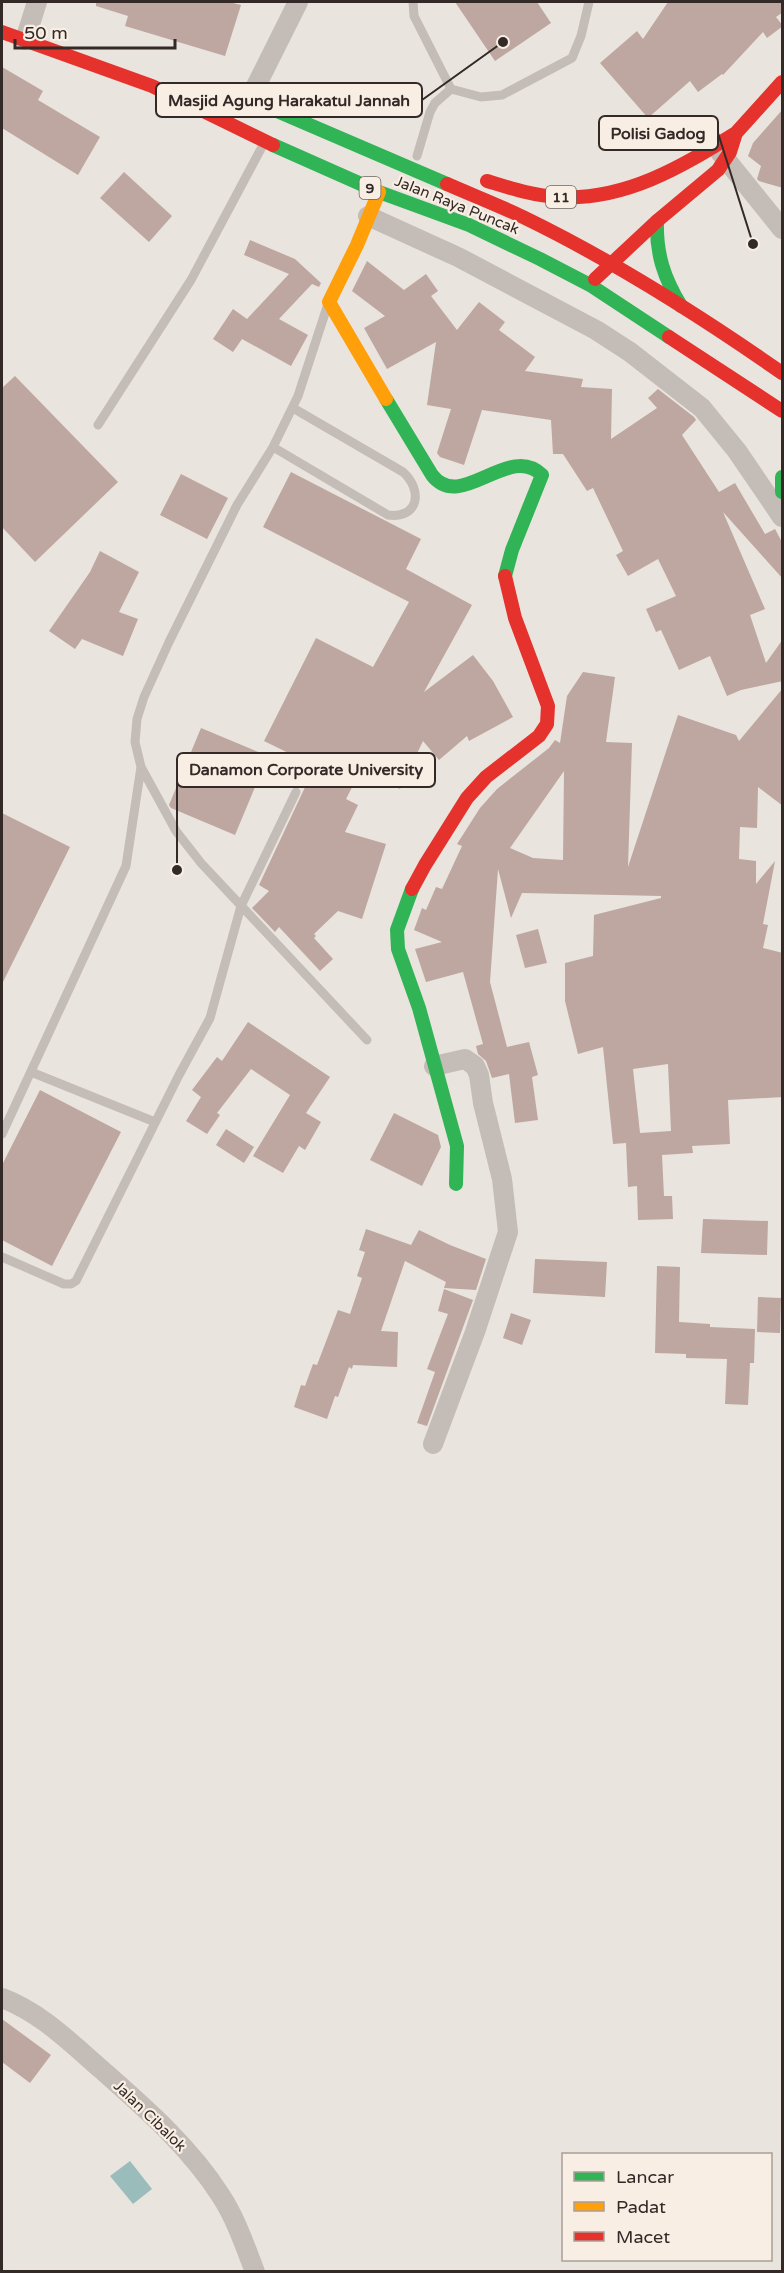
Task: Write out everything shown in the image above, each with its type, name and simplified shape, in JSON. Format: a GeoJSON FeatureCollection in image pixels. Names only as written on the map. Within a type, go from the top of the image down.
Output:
{"type":"FeatureCollection","features":[{"type":"Feature","properties":{"kind":"main road","name":"Jalan Raya Puncak"},"geometry":{"type":"LineString","coordinates":[[2,33],[152,86],[264,142],[379,192],[469,225],[590,285],[783,411]]}},
{"type":"Feature","properties":{"kind":"main road","name":"11"},"geometry":{"type":"LineString","coordinates":[[478,178],[530,195],[577,197],[612,194],[643,185],[721,153],[736,133],[783,82]]}},
{"type":"Feature","properties":{"kind":"main road","name":"Jalan Raya Puncak"},"geometry":{"type":"LineString","coordinates":[[152,86],[249,99],[521,216],[610,264],[682,307],[783,374]]}},
{"type":"Feature","properties":{"kind":"main road"},"geometry":{"type":"LineString","coordinates":[[379,155],[398,153],[423,158]]}},
{"type":"Feature","properties":{"kind":"main road"},"geometry":{"type":"LineString","coordinates":[[590,285],[657,220],[707,182],[721,153]]}},
{"type":"Feature","properties":{"kind":"main road"},"geometry":{"type":"LineString","coordinates":[[379,192],[357,245],[328,302],[432,475],[440,484],[446,486],[466,483],[523,464],[535,466],[542,475],[512,550],[504,578],[514,618],[548,706],[547,724],[539,736],[486,777],[462,805],[411,892],[397,930],[398,950],[419,1008],[458,1146],[456,1185]]}},
{"type":"Feature","properties":{"kind":"main road"},"geometry":{"type":"LineString","coordinates":[[657,220],[657,254],[660,267],[682,307]]}},
{"type":"Feature","properties":{"kind":"main road"},"geometry":{"type":"LineString","coordinates":[[783,477],[783,492]]}},
{"type":"Feature","properties":{"kind":"street"},"geometry":{"type":"LineString","coordinates":[[25,40],[37,2]]}},
{"type":"Feature","properties":{"kind":"street"},"geometry":{"type":"LineString","coordinates":[[237,129],[249,99],[273,57],[298,2]]}},
{"type":"Feature","properties":{"kind":"street"},"geometry":{"type":"LineString","coordinates":[[721,153],[783,229]]}},
{"type":"Feature","properties":{"kind":"street"},"geometry":{"type":"LineString","coordinates":[[368,216],[478,267],[596,330],[630,352],[706,413],[737,451],[783,517]]}},
{"type":"Feature","properties":{"kind":"street"},"geometry":{"type":"LineString","coordinates":[[433,1444],[475,1332],[508,1232],[502,1179],[483,1103],[478,1071],[472,1063],[465,1059],[434,1066]]}},
{"type":"Feature","properties":{"kind":"street","name":"Jalan Cibalok"},"geometry":{"type":"LineString","coordinates":[[2,1998],[26,2009],[55,2030],[121,2087],[181,2144],[223,2198],[255,2271]]}},
{"type":"Feature","properties":{"kind":"lane"},"geometry":{"type":"LineString","coordinates":[[413,2],[414,16],[451,89],[481,98],[502,94],[572,58],[581,36],[589,2]]}},
{"type":"Feature","properties":{"kind":"lane"},"geometry":{"type":"LineString","coordinates":[[423,158],[430,112],[435,103],[451,89]]}},
{"type":"Feature","properties":{"kind":"lane"},"geometry":{"type":"LineString","coordinates":[[98,424],[191,280],[264,142]]}},
{"type":"Feature","properties":{"kind":"lane"},"geometry":{"type":"LineString","coordinates":[[328,302],[293,408],[273,447],[237,505],[144,697],[137,719],[135,742],[141,768],[176,831],[201,863],[367,1040]]}},
{"type":"Feature","properties":{"kind":"lane"},"geometry":{"type":"LineString","coordinates":[[273,447],[388,515],[404,513],[414,504],[416,498],[414,485],[403,472],[293,408]]}},
{"type":"Feature","properties":{"kind":"lane"},"geometry":{"type":"LineString","coordinates":[[2,1134],[126,866],[141,768]]}},
{"type":"Feature","properties":{"kind":"lane"},"geometry":{"type":"LineString","coordinates":[[2,1257],[64,1284],[76,1281],[210,1018],[241,906],[296,792]]}},
{"type":"Feature","properties":{"kind":"lane"},"geometry":{"type":"LineString","coordinates":[[31,1072],[155,1122]]}},
{"type":"Feature","properties":{"kind":"water"},"geometry":{"type":"Polygon","coordinates":[[[130,2161],[152,2189],[133,2204],[110,2176],[130,2161]]]}},
{"type":"Feature","properties":{"kind":"building"},"geometry":{"type":"Polygon","coordinates":[[[96,2],[229,2],[241,5],[225,56],[125,26],[128,16],[96,6],[96,2]]]}},
{"type":"Feature","properties":{"kind":"building"},"geometry":{"type":"Polygon","coordinates":[[[455,2],[537,2],[551,23],[495,61],[455,2]]]}},
{"type":"Feature","properties":{"kind":"building"},"geometry":{"type":"Polygon","coordinates":[[[668,2],[783,2],[783,12],[776,17],[783,26],[767,38],[763,32],[723,75],[698,92],[690,81],[648,118],[600,63],[637,31],[643,39],[668,2]]]}},
{"type":"Feature","properties":{"kind":"building"},"geometry":{"type":"Polygon","coordinates":[[[2,67],[43,91],[38,100],[100,137],[78,175],[2,128],[2,67]]]}},
{"type":"Feature","properties":{"kind":"building"},"geometry":{"type":"Polygon","coordinates":[[[783,109],[783,188],[759,181],[757,179],[761,166],[748,156],[753,143],[783,109]]]}},
{"type":"Feature","properties":{"kind":"building"},"geometry":{"type":"Polygon","coordinates":[[[124,172],[172,216],[149,242],[100,198],[124,172]]]}},
{"type":"Feature","properties":{"kind":"building"},"geometry":{"type":"Polygon","coordinates":[[[250,240],[295,259],[321,283],[319,287],[312,284],[279,319],[308,335],[291,366],[242,339],[233,352],[213,339],[233,309],[247,319],[289,274],[244,255],[250,240]]]}},
{"type":"Feature","properties":{"kind":"building"},"geometry":{"type":"Polygon","coordinates":[[[367,261],[404,290],[426,274],[438,291],[431,296],[457,330],[479,302],[505,322],[499,330],[535,357],[525,371],[583,379],[581,387],[612,389],[611,439],[657,408],[648,398],[658,389],[694,417],[696,420],[682,435],[719,492],[735,483],[765,534],[775,529],[783,544],[783,579],[723,512],[765,609],[750,615],[766,663],[783,639],[783,681],[741,690],[727,696],[710,656],[679,670],[661,630],[656,632],[646,609],[676,596],[658,559],[628,576],[616,555],[623,551],[593,488],[587,491],[563,454],[553,454],[551,420],[482,410],[464,465],[440,457],[437,453],[451,409],[427,405],[436,342],[387,369],[364,328],[385,316],[352,291],[367,261]]]}},
{"type":"Feature","properties":{"kind":"building"},"geometry":{"type":"Polygon","coordinates":[[[15,376],[118,482],[35,562],[2,527],[2,388],[15,376]]]}},
{"type":"Feature","properties":{"kind":"building"},"geometry":{"type":"Polygon","coordinates":[[[291,472],[421,539],[406,569],[472,605],[424,692],[473,655],[493,681],[513,717],[469,741],[467,736],[439,760],[423,741],[400,789],[361,770],[346,799],[358,805],[345,832],[386,844],[362,919],[338,911],[314,934],[316,936],[314,938],[333,959],[320,971],[279,927],[275,932],[252,908],[269,891],[259,885],[315,766],[264,741],[316,638],[373,667],[409,602],[263,527],[291,472]]]}},
{"type":"Feature","properties":{"kind":"building"},"geometry":{"type":"Polygon","coordinates":[[[181,474],[228,498],[207,539],[160,515],[181,474]]]}},
{"type":"Feature","properties":{"kind":"building"},"geometry":{"type":"Polygon","coordinates":[[[100,551],[139,572],[119,612],[138,619],[123,656],[82,639],[75,649],[49,631],[90,572],[100,551]]]}},
{"type":"Feature","properties":{"kind":"building"},"geometry":{"type":"Polygon","coordinates":[[[583,672],[615,677],[606,742],[632,743],[628,867],[678,715],[736,735],[739,741],[783,688],[783,806],[758,787],[757,828],[740,827],[739,859],[756,861],[756,884],[775,861],[763,924],[768,925],[763,948],[783,953],[783,1097],[728,1100],[730,1144],[692,1146],[693,1153],[662,1155],[664,1196],[672,1196],[673,1219],[638,1220],[637,1186],[628,1187],[626,1143],[613,1144],[603,1047],[578,1054],[565,1001],[565,963],[593,956],[594,915],[661,898],[661,896],[522,893],[511,918],[498,869],[490,982],[507,1047],[529,1042],[538,1075],[532,1077],[538,1120],[515,1123],[509,1074],[492,1078],[486,1061],[478,1054],[476,1046],[483,1044],[463,972],[426,982],[415,949],[442,942],[414,930],[422,908],[426,910],[436,887],[442,889],[462,846],[457,844],[480,808],[497,789],[549,748],[555,740],[560,743],[567,696],[583,672]],[[564,771],[510,848],[533,858],[563,860],[564,771]],[[668,1064],[633,1069],[640,1133],[671,1131],[668,1064]]]}},
{"type":"Feature","properties":{"kind":"building"},"geometry":{"type":"Polygon","coordinates":[[[201,728],[268,756],[235,835],[171,808],[169,805],[201,728]]]}},
{"type":"Feature","properties":{"kind":"building"},"geometry":{"type":"Polygon","coordinates":[[[2,813],[70,847],[2,984],[2,813]]]}},
{"type":"Feature","properties":{"kind":"building"},"geometry":{"type":"Polygon","coordinates":[[[538,929],[547,963],[525,968],[516,935],[538,929]]]}},
{"type":"Feature","properties":{"kind":"building"},"geometry":{"type":"Polygon","coordinates":[[[248,1022],[330,1077],[306,1113],[321,1122],[305,1150],[299,1146],[283,1173],[253,1156],[290,1095],[251,1069],[217,1113],[220,1115],[207,1134],[186,1121],[201,1097],[192,1090],[217,1057],[222,1061],[248,1022]]]}},
{"type":"Feature","properties":{"kind":"building"},"geometry":{"type":"Polygon","coordinates":[[[40,1090],[121,1132],[52,1266],[2,1240],[2,1165],[40,1090]]]}},
{"type":"Feature","properties":{"kind":"building"},"geometry":{"type":"Polygon","coordinates":[[[394,1113],[438,1135],[441,1147],[422,1186],[370,1160],[394,1113]]]}},
{"type":"Feature","properties":{"kind":"building"},"geometry":{"type":"Polygon","coordinates":[[[226,1129],[254,1147],[244,1163],[216,1145],[226,1129]]]}},
{"type":"Feature","properties":{"kind":"building"},"geometry":{"type":"Polygon","coordinates":[[[703,1219],[768,1221],[767,1255],[701,1253],[703,1219]]]}},
{"type":"Feature","properties":{"kind":"building"},"geometry":{"type":"Polygon","coordinates":[[[366,1229],[411,1245],[419,1230],[486,1259],[476,1290],[444,1288],[446,1282],[405,1261],[381,1331],[398,1332],[397,1367],[353,1365],[352,1369],[349,1367],[327,1419],[294,1407],[301,1385],[305,1386],[313,1364],[317,1365],[338,1310],[350,1314],[362,1278],[357,1276],[365,1252],[359,1250],[366,1229]]]}},
{"type":"Feature","properties":{"kind":"building"},"geometry":{"type":"Polygon","coordinates":[[[535,1259],[607,1262],[605,1297],[533,1293],[535,1259]]]}},
{"type":"Feature","properties":{"kind":"building"},"geometry":{"type":"Polygon","coordinates":[[[657,1266],[680,1267],[679,1322],[710,1324],[710,1327],[755,1329],[754,1363],[750,1363],[748,1405],[725,1404],[727,1359],[686,1358],[686,1354],[655,1353],[657,1266]]]}},
{"type":"Feature","properties":{"kind":"building"},"geometry":{"type":"Polygon","coordinates":[[[444,1289],[473,1300],[427,1426],[417,1423],[435,1372],[427,1369],[448,1314],[438,1311],[444,1289]]]}},
{"type":"Feature","properties":{"kind":"building"},"geometry":{"type":"Polygon","coordinates":[[[758,1297],[781,1298],[780,1333],[757,1332],[758,1297]]]}},
{"type":"Feature","properties":{"kind":"building"},"geometry":{"type":"Polygon","coordinates":[[[511,1313],[531,1320],[522,1345],[503,1338],[511,1313]]]}},
{"type":"Feature","properties":{"kind":"building"},"geometry":{"type":"Polygon","coordinates":[[[2,2019],[51,2055],[30,2083],[2,2062],[2,2019]]]}},
{"type":"Feature","properties":{"kind":"traffic: fast"},"geometry":{"type":"LineString","coordinates":[[175,89],[249,99],[447,184]]}},
{"type":"Feature","properties":{"kind":"traffic: fast"},"geometry":{"type":"LineString","coordinates":[[273,145],[379,192],[469,225],[540,259],[590,285],[669,337]]}},
{"type":"Feature","properties":{"kind":"traffic: fast"},"geometry":{"type":"LineString","coordinates":[[657,221],[662,265],[681,306]]}},
{"type":"Feature","properties":{"kind":"traffic: fast"},"geometry":{"type":"LineString","coordinates":[[386,399],[432,475],[444,485],[457,486],[471,483],[515,466],[529,467],[542,475],[512,550],[505,576]]}},
{"type":"Feature","properties":{"kind":"traffic: fast"},"geometry":{"type":"LineString","coordinates":[[782,477],[782,492]]}},
{"type":"Feature","properties":{"kind":"traffic: fast"},"geometry":{"type":"LineString","coordinates":[[412,889],[397,930],[398,949],[419,1008],[457,1146],[456,1184]]}},
{"type":"Feature","properties":{"kind":"traffic: slow"},"geometry":{"type":"LineString","coordinates":[[379,192],[357,245],[329,302],[386,399]]}},
{"type":"Feature","properties":{"kind":"traffic: jam"},"geometry":{"type":"LineString","coordinates":[[2,32],[152,86],[273,145]]}},
{"type":"Feature","properties":{"kind":"traffic: jam"},"geometry":{"type":"LineString","coordinates":[[595,279],[657,221],[718,170],[730,152],[736,133],[782,82]]}},
{"type":"Feature","properties":{"kind":"traffic: jam"},"geometry":{"type":"LineString","coordinates":[[487,181],[522,191],[558,197],[583,197],[606,193],[652,179],[736,133]]}},
{"type":"Feature","properties":{"kind":"traffic: jam"},"geometry":{"type":"LineString","coordinates":[[447,184],[523,217],[623,270],[719,330],[782,373]]}},
{"type":"Feature","properties":{"kind":"traffic: jam"},"geometry":{"type":"LineString","coordinates":[[669,337],[782,411]]}},
{"type":"Feature","properties":{"kind":"traffic: jam"},"geometry":{"type":"LineString","coordinates":[[412,889],[467,798],[486,777],[539,736],[547,724],[548,706],[515,618],[505,576]]}},
{"type":"Feature","properties":{"kind":"place","name":"Masjid Agung Harakatul Jannah"},"geometry":{"type":"Point","coordinates":[503,42]}},
{"type":"Feature","properties":{"kind":"place","name":"Polisi Gadog"},"geometry":{"type":"Point","coordinates":[753,244]}},
{"type":"Feature","properties":{"kind":"place","name":"Danamon Corporate University"},"geometry":{"type":"Point","coordinates":[177,870]}}]}
